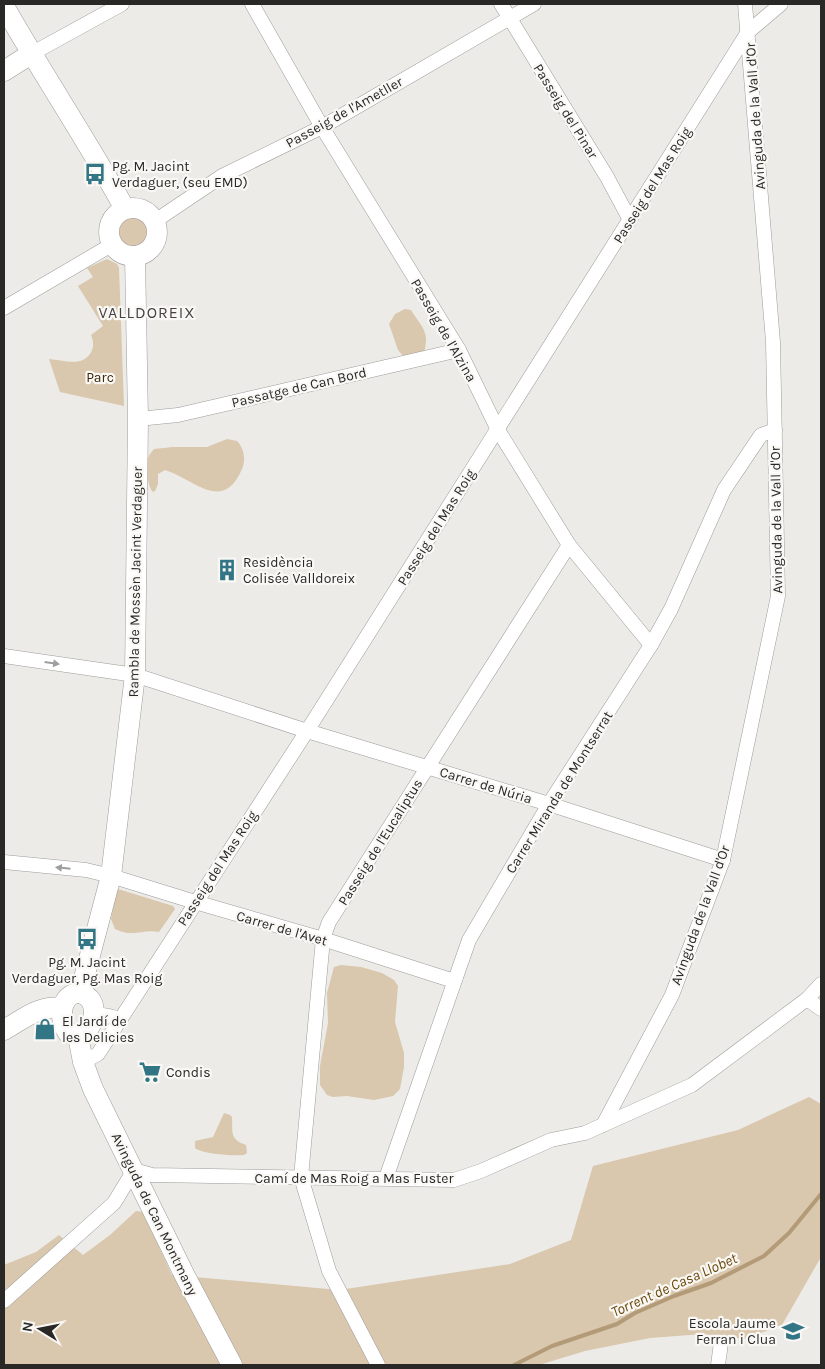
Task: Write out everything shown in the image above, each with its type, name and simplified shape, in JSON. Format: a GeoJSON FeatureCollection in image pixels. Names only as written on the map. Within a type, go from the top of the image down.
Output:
{"type":"FeatureCollection","features":[{"type":"Feature","properties":{"kind":"street"},"geometry":{"type":"LineString","coordinates":[[4,71],[122,4]]}},
{"type":"Feature","properties":{"kind":"street","name":"Passeig de l'Alzina"},"geometry":{"type":"LineString","coordinates":[[252,4],[322,127],[459,350],[498,430],[569,545],[651,645]]}},
{"type":"Feature","properties":{"kind":"street","name":"Passeig del Pinar"},"geometry":{"type":"LineString","coordinates":[[501,4],[607,177],[630,220]]}},
{"type":"Feature","properties":{"kind":"street","name":"Passeig de l'Ametller"},"geometry":{"type":"LineString","coordinates":[[155,222],[222,176],[322,127],[534,4]]}},
{"type":"Feature","properties":{"kind":"street","name":"Avinguda de la Vall d'Or"},"geometry":{"type":"LineString","coordinates":[[603,1125],[672,995],[723,860],[778,596],[772,342],[745,4]]}},
{"type":"Feature","properties":{"kind":"street","name":"Passeig del Mas Roig"},"geometry":{"type":"LineString","coordinates":[[83,1062],[98,1054],[307,731],[748,32],[781,4]]}},
{"type":"Feature","properties":{"kind":"street"},"geometry":{"type":"LineString","coordinates":[[4,6],[31,54],[103,169],[125,209]]}},
{"type":"Feature","properties":{"kind":"street"},"geometry":{"type":"LineString","coordinates":[[132,208],[145,211],[155,222],[156,237],[154,244],[149,250],[135,256],[122,253],[112,244],[110,224],[125,209],[132,208]]}},
{"type":"Feature","properties":{"kind":"street"},"geometry":{"type":"LineString","coordinates":[[4,308],[112,244]]}},
{"type":"Feature","properties":{"kind":"street","name":"Rambla de Mossèn Jacint Verdaguer"},"geometry":{"type":"LineString","coordinates":[[80,993],[111,876],[135,674],[138,419],[135,256]]}},
{"type":"Feature","properties":{"kind":"street","name":"Passatge de Can Bord"},"geometry":{"type":"LineString","coordinates":[[138,419],[178,415],[459,350]]}},
{"type":"Feature","properties":{"kind":"street","name":"Carrer Miranda de Montserrat"},"geometry":{"type":"LineString","coordinates":[[386,1178],[469,940],[549,804],[672,609],[724,490],[761,435],[774,430]]}},
{"type":"Feature","properties":{"kind":"street","name":"Passeig de l'Eucaliptus"},"geometry":{"type":"LineString","coordinates":[[301,1177],[323,939],[329,922],[569,545]]}},
{"type":"Feature","properties":{"kind":"street","name":"Carrer de Núria"},"geometry":{"type":"LineString","coordinates":[[4,656],[135,674],[307,731],[549,804],[723,860]]}},
{"type":"Feature","properties":{"kind":"street","name":"Carrer de l'Avet"},"geometry":{"type":"LineString","coordinates":[[4,862],[86,870],[111,876],[323,939],[454,981]]}},
{"type":"Feature","properties":{"kind":"street","name":"Camí de Mas Roig a Mas Fuster"},"geometry":{"type":"LineString","coordinates":[[134,1170],[152,1175],[454,1180],[481,1171],[551,1140],[585,1133],[692,1085],[807,999],[821,984]]}},
{"type":"Feature","properties":{"kind":"street"},"geometry":{"type":"LineString","coordinates":[[80,993],[92,1002],[94,1012],[88,1030],[78,1036],[68,1033],[61,1017],[65,1002],[72,994],[80,993]]}},
{"type":"Feature","properties":{"kind":"street"},"geometry":{"type":"LineString","coordinates":[[807,999],[821,1009]]}},
{"type":"Feature","properties":{"kind":"street"},"geometry":{"type":"LineString","coordinates":[[4,1030],[42,1009],[62,1008]]}},
{"type":"Feature","properties":{"kind":"street"},"geometry":{"type":"LineString","coordinates":[[94,1012],[120,1020]]}},
{"type":"Feature","properties":{"kind":"street","name":"Avinguda de Can Montmany"},"geometry":{"type":"LineString","coordinates":[[78,1036],[88,1079],[185,1276],[232,1365]]}},
{"type":"Feature","properties":{"kind":"street"},"geometry":{"type":"LineString","coordinates":[[4,1300],[114,1203],[134,1170]]}},
{"type":"Feature","properties":{"kind":"street"},"geometry":{"type":"LineString","coordinates":[[301,1177],[329,1271],[378,1365]]}},
{"type":"Feature","properties":{"kind":"street"},"geometry":{"type":"LineString","coordinates":[[718,1365],[721,1343]]}},
{"type":"Feature","properties":{"kind":"green space"},"geometry":{"type":"Polygon","coordinates":[[[134,218],[145,222],[149,233],[145,244],[134,248],[123,244],[119,233],[123,222],[134,218]]]}},
{"type":"Feature","properties":{"kind":"green space","name":"Parc"},"geometry":{"type":"Polygon","coordinates":[[[107,259],[117,264],[119,268],[124,406],[60,392],[49,359],[77,362],[90,354],[93,345],[91,335],[103,326],[78,286],[93,277],[87,268],[107,259]]]}},
{"type":"Feature","properties":{"kind":"green space"},"geometry":{"type":"Polygon","coordinates":[[[405,309],[411,310],[424,330],[426,346],[424,353],[403,356],[398,350],[389,324],[395,314],[405,309]]]}},
{"type":"Feature","properties":{"kind":"green space"},"geometry":{"type":"Polygon","coordinates":[[[227,439],[237,441],[243,451],[244,458],[242,469],[234,482],[226,489],[217,491],[207,490],[165,470],[158,474],[158,484],[153,492],[148,480],[147,464],[149,455],[154,449],[207,447],[227,439]]]}},
{"type":"Feature","properties":{"kind":"green space"},"geometry":{"type":"Polygon","coordinates":[[[118,889],[173,906],[175,909],[159,932],[122,932],[115,929],[111,919],[118,889]]]}},
{"type":"Feature","properties":{"kind":"green space"},"geometry":{"type":"Polygon","coordinates":[[[341,965],[361,967],[382,973],[394,980],[398,986],[395,1022],[404,1053],[404,1067],[400,1089],[393,1096],[374,1100],[347,1096],[333,1097],[327,1095],[320,1085],[320,1066],[328,1023],[327,993],[334,967],[341,965]]]}},
{"type":"Feature","properties":{"kind":"green space"},"geometry":{"type":"Polygon","coordinates":[[[809,1097],[821,1104],[821,1257],[782,1325],[745,1339],[703,1334],[650,1338],[585,1351],[539,1365],[4,1365],[4,1265],[36,1252],[59,1235],[83,1255],[110,1235],[136,1211],[143,1212],[172,1275],[339,1290],[510,1264],[571,1240],[593,1166],[738,1130],[809,1097]]]}},
{"type":"Feature","properties":{"kind":"green space"},"geometry":{"type":"Polygon","coordinates":[[[224,1113],[232,1117],[234,1137],[246,1145],[247,1153],[244,1155],[211,1153],[195,1148],[195,1141],[213,1137],[224,1113]]]}},
{"type":"Feature","properties":{"kind":"waterway","name":"Torrent de Casa Llobet"},"geometry":{"type":"LineString","coordinates":[[514,1365],[552,1346],[617,1324],[635,1313],[711,1283],[764,1256],[789,1233],[821,1194]]}},
{"type":"Feature","properties":{"kind":"place","name":"Pg. M. Jacint Verdaguer, (seu EMD)"},"geometry":{"type":"Point","coordinates":[95,174]}},
{"type":"Feature","properties":{"kind":"place","name":"Residència Colisée Valldoreix"},"geometry":{"type":"Point","coordinates":[227,570]}},
{"type":"Feature","properties":{"kind":"place","name":"Pg. M. Jacint Verdaguer, Pg. Mas Roig"},"geometry":{"type":"Point","coordinates":[87,939]}},
{"type":"Feature","properties":{"kind":"place","name":"El Jardí de les Delicies"},"geometry":{"type":"Point","coordinates":[45,1029]}},
{"type":"Feature","properties":{"kind":"place","name":"Condis"},"geometry":{"type":"Point","coordinates":[150,1072]}},
{"type":"Feature","properties":{"kind":"place","name":"Escola Jaume Ferran i Clua"},"geometry":{"type":"Point","coordinates":[793,1331]}},
{"type":"Feature","properties":{"kind":"district","name":"VALLDOREIX"},"geometry":{"type":"Point","coordinates":[147,312]}}]}
